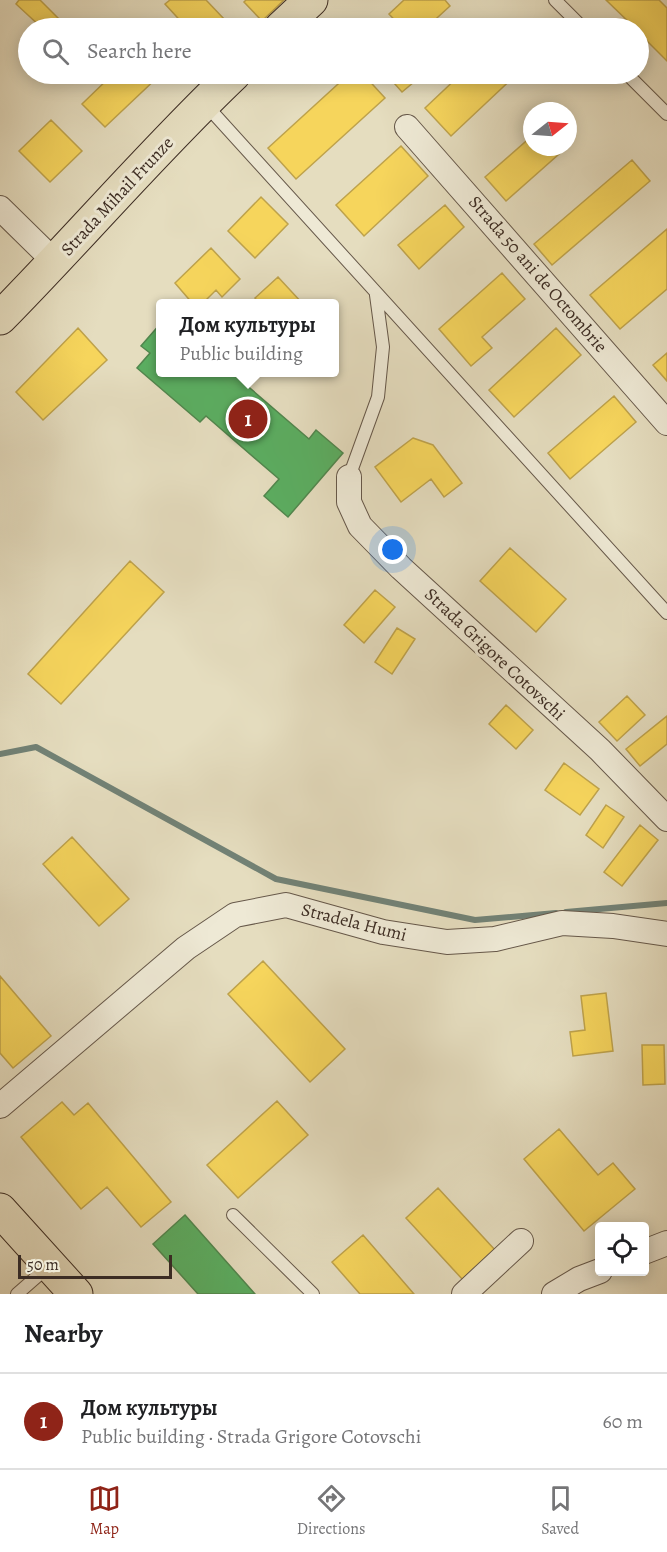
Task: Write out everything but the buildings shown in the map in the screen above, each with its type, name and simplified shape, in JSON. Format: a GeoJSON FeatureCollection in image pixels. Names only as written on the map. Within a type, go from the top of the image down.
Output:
{"type":"FeatureCollection","features":[{"type":"Feature","properties":{"kind":"main road"},"geometry":{"type":"LineString","coordinates":[[292,18],[311,0]]}},
{"type":"Feature","properties":{"kind":"main road","name":"Strada Mihail Frunze"},"geometry":{"type":"LineString","coordinates":[[0,318],[224,84]]}},
{"type":"Feature","properties":{"kind":"main road"},"geometry":{"type":"LineString","coordinates":[[0,1210],[76,1294]]}},
{"type":"Feature","properties":{"kind":"street","name":"Strada 50 ani de Octombrie"},"geometry":{"type":"LineString","coordinates":[[407,126],[667,423]]}},
{"type":"Feature","properties":{"kind":"street"},"geometry":{"type":"LineString","coordinates":[[0,208],[55,262]]}},
{"type":"Feature","properties":{"kind":"street","name":"Strada Grigore Cotovschi"},"geometry":{"type":"LineString","coordinates":[[349,477],[349,502],[360,526],[401,568],[600,750],[667,819]]}},
{"type":"Feature","properties":{"kind":"street","name":"Stradela Humi"},"geometry":{"type":"LineString","coordinates":[[0,1106],[186,948],[235,915],[286,904],[383,932],[447,942],[495,939],[562,923],[613,926],[667,934]]}},
{"type":"Feature","properties":{"kind":"street"},"geometry":{"type":"LineString","coordinates":[[464,1294],[521,1241]]}},
{"type":"Feature","properties":{"kind":"street"},"geometry":{"type":"LineString","coordinates":[[649,1250],[667,1243]]}},
{"type":"Feature","properties":{"kind":"street"},"geometry":{"type":"LineString","coordinates":[[554,1294],[595,1272]]}},
{"type":"Feature","properties":{"kind":"lane"},"geometry":{"type":"LineString","coordinates":[[555,0],[573,18]]}},
{"type":"Feature","properties":{"kind":"lane"},"geometry":{"type":"LineString","coordinates":[[637,84],[667,114]]}},
{"type":"Feature","properties":{"kind":"lane"},"geometry":{"type":"LineString","coordinates":[[204,103],[667,613]]}},
{"type":"Feature","properties":{"kind":"lane"},"geometry":{"type":"LineString","coordinates":[[349,477],[378,397],[383,347],[376,295]]}},
{"type":"Feature","properties":{"kind":"lane"},"geometry":{"type":"LineString","coordinates":[[233,1215],[313,1294]]}},
{"type":"Feature","properties":{"kind":"lane"},"geometry":{"type":"LineString","coordinates":[[17,1294],[50,1265]]}},
{"type":"Feature","properties":{"kind":"waterway"},"geometry":{"type":"LineString","coordinates":[[0,754],[36,747],[276,879],[475,920],[556,913]]}},
{"type":"Feature","properties":{"kind":"waterway"},"geometry":{"type":"LineString","coordinates":[[566,912],[667,903]]}},
{"type":"Feature","properties":{"kind":"place","name":"Дом культуры"},"geometry":{"type":"Point","coordinates":[248,419]}}]}
